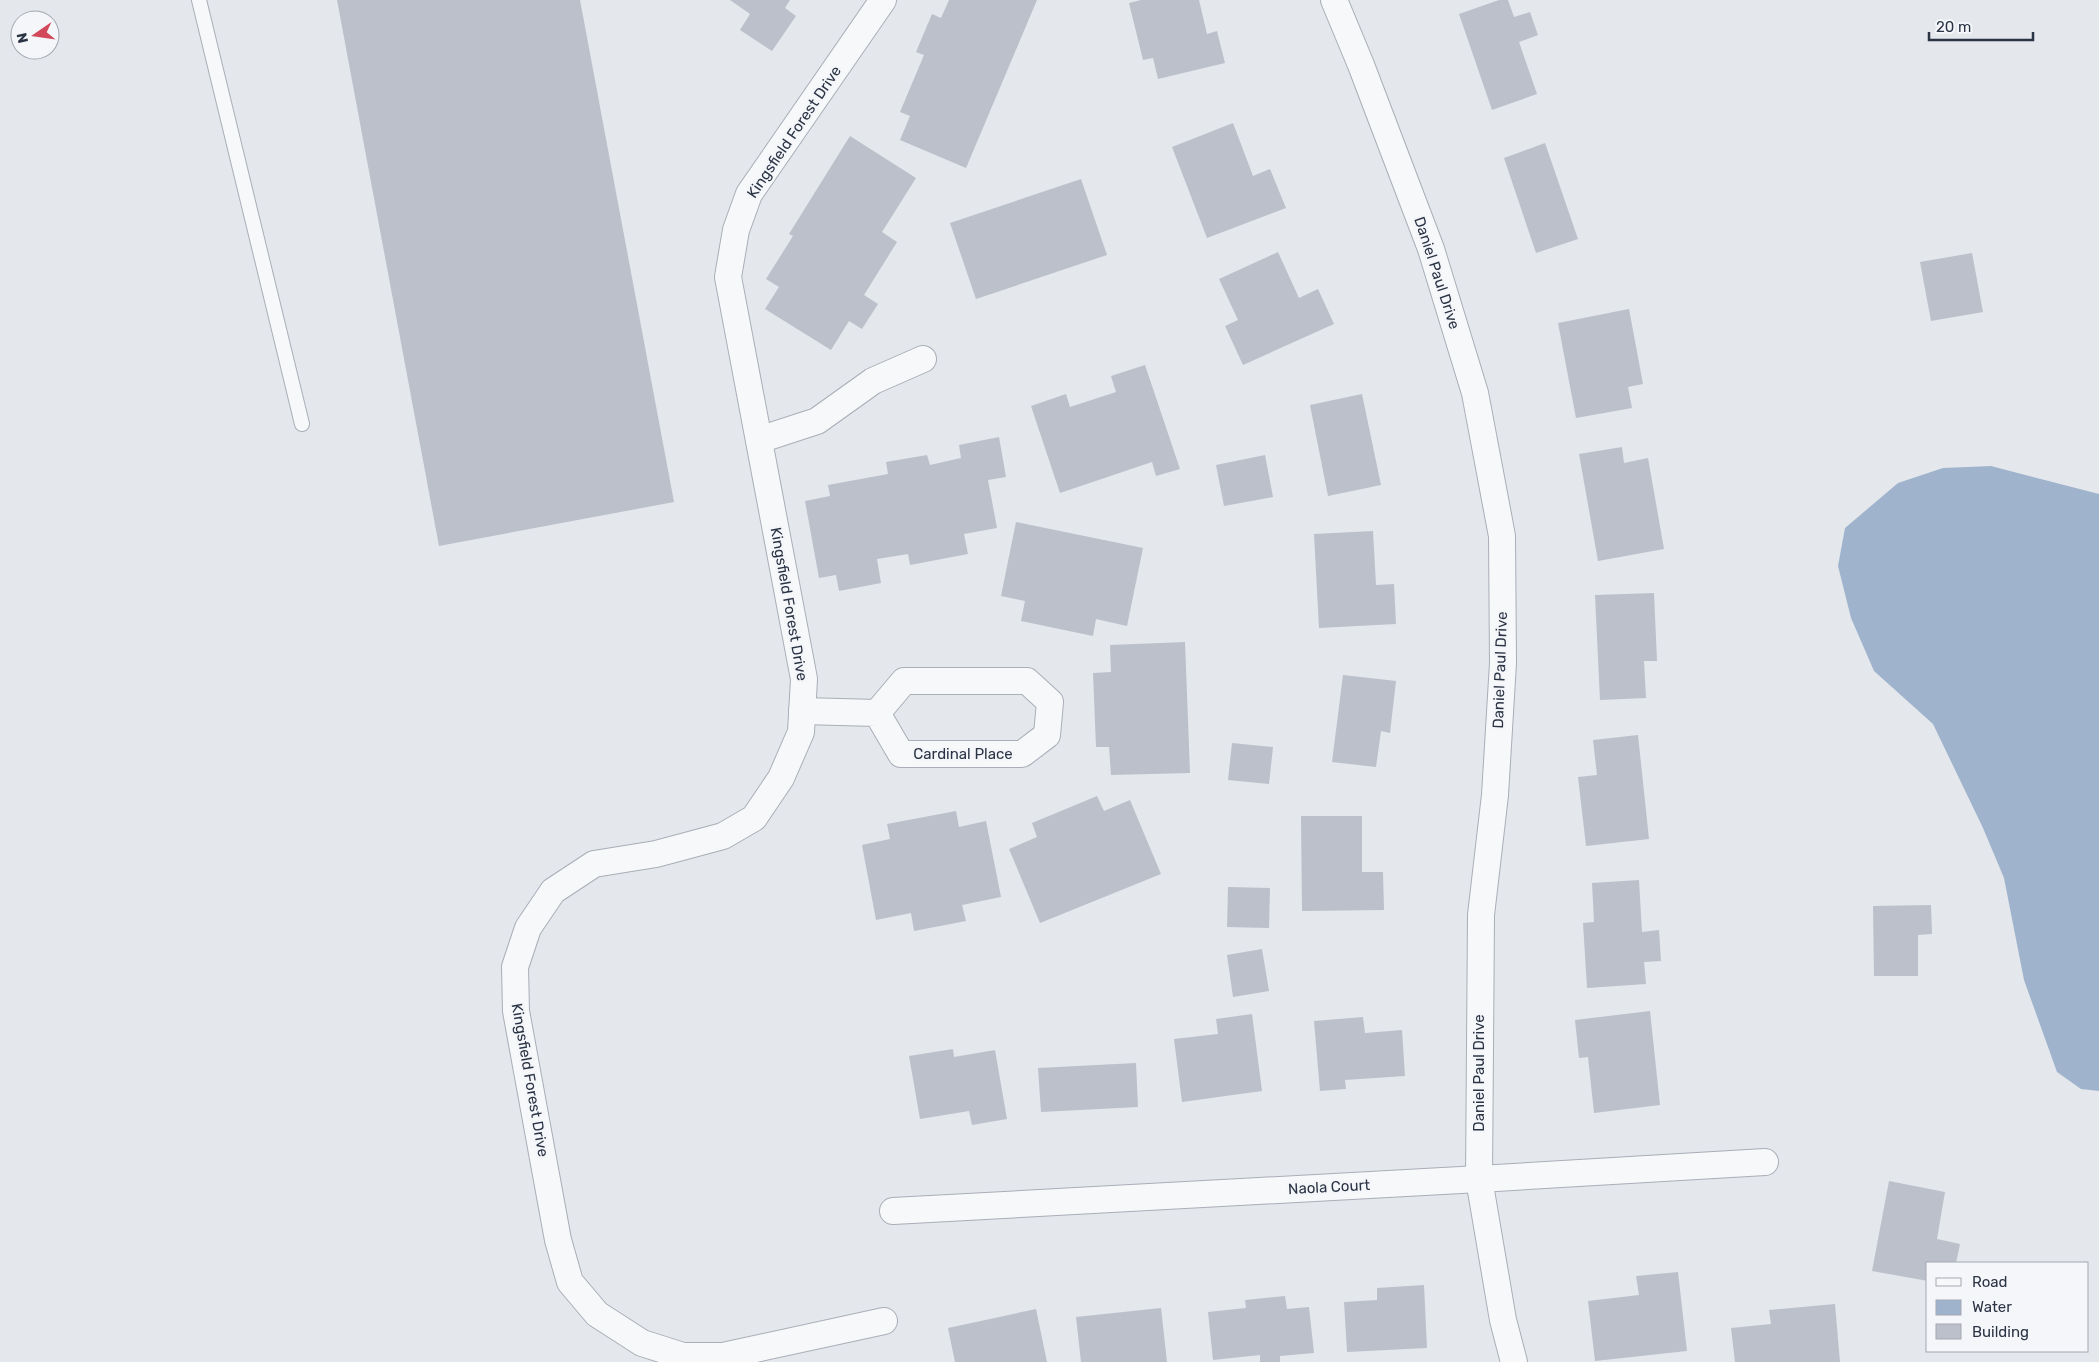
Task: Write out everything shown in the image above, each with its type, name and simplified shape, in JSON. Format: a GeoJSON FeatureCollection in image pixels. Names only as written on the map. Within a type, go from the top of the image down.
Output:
{"type":"FeatureCollection","features":[{"type":"Feature","properties":{"kind":"street","name":"Kingsfield Forest Drive"},"geometry":{"type":"LineString","coordinates":[[883,0],[749,194],[736,230],[728,277],[804,679],[801,732],[781,778],[754,818],[723,836],[656,854],[594,864],[553,891],[528,928],[515,967],[516,1011],[558,1240],[570,1282],[598,1314],[642,1344],[683,1356],[723,1356],[884,1321]]}},
{"type":"Feature","properties":{"kind":"street","name":"Daniel Paul Drive"},"geometry":{"type":"LineString","coordinates":[[1334,0],[1432,249],[1475,393],[1502,536],[1502,672],[1495,795],[1480,915],[1479,1180],[1503,1320],[1514,1362]]}},
{"type":"Feature","properties":{"kind":"street"},"geometry":{"type":"LineString","coordinates":[[759,440],[817,421],[873,381],[923,359]]}},
{"type":"Feature","properties":{"kind":"street","name":"Cardinal Place"},"geometry":{"type":"LineString","coordinates":[[904,681],[1027,681],[1050,702],[1047,735],[1022,754],[901,754],[877,713],[904,681]]}},
{"type":"Feature","properties":{"kind":"street"},"geometry":{"type":"LineString","coordinates":[[802,711],[877,713]]}},
{"type":"Feature","properties":{"kind":"street","name":"Naola Court"},"geometry":{"type":"LineString","coordinates":[[893,1211],[1479,1180],[1765,1162]]}},
{"type":"Feature","properties":{"kind":"lane"},"geometry":{"type":"LineString","coordinates":[[198,0],[302,424]]}},
{"type":"Feature","properties":{"kind":"water"},"geometry":{"type":"Polygon","coordinates":[[[1991,466],[2099,494],[2099,1091],[2081,1089],[2057,1072],[2024,980],[2004,878],[1983,828],[1933,724],[1874,671],[1851,618],[1838,566],[1845,528],[1898,483],[1943,468],[1991,466]]]}},
{"type":"Feature","properties":{"kind":"building"},"geometry":{"type":"Polygon","coordinates":[[[337,0],[580,0],[674,502],[439,546],[337,0]]]}},
{"type":"Feature","properties":{"kind":"building"},"geometry":{"type":"Polygon","coordinates":[[[730,0],[790,0],[785,8],[796,16],[772,51],[740,30],[750,14],[730,0]]]}},
{"type":"Feature","properties":{"kind":"building"},"geometry":{"type":"Polygon","coordinates":[[[949,0],[1037,0],[966,168],[900,140],[910,116],[900,112],[924,55],[916,52],[932,14],[941,18],[949,0]]]}},
{"type":"Feature","properties":{"kind":"building"},"geometry":{"type":"Polygon","coordinates":[[[1141,0],[1199,0],[1207,34],[1217,31],[1225,63],[1158,79],[1153,58],[1143,60],[1129,3],[1141,0]]]}},
{"type":"Feature","properties":{"kind":"building"},"geometry":{"type":"Polygon","coordinates":[[[1499,0],[1508,0],[1514,17],[1530,12],[1538,35],[1519,42],[1537,94],[1492,110],[1459,14],[1499,0]]]}},
{"type":"Feature","properties":{"kind":"building"},"geometry":{"type":"Polygon","coordinates":[[[1233,123],[1253,176],[1270,169],[1286,208],[1207,238],[1172,147],[1233,123]]]}},
{"type":"Feature","properties":{"kind":"building"},"geometry":{"type":"Polygon","coordinates":[[[850,136],[916,178],[882,232],[897,242],[864,295],[878,304],[862,329],[849,321],[831,350],[765,309],[779,287],[766,279],[793,236],[789,234],[850,136]]]}},
{"type":"Feature","properties":{"kind":"building"},"geometry":{"type":"Polygon","coordinates":[[[1545,143],[1578,239],[1536,253],[1504,158],[1545,143]]]}},
{"type":"Feature","properties":{"kind":"building"},"geometry":{"type":"Polygon","coordinates":[[[1081,179],[1107,255],[976,299],[950,223],[1081,179]]]}},
{"type":"Feature","properties":{"kind":"building"},"geometry":{"type":"Polygon","coordinates":[[[1278,252],[1299,298],[1318,289],[1334,324],[1243,365],[1225,326],[1238,320],[1219,279],[1278,252]]]}},
{"type":"Feature","properties":{"kind":"building"},"geometry":{"type":"Polygon","coordinates":[[[1972,253],[1983,312],[1931,321],[1920,262],[1972,253]]]}},
{"type":"Feature","properties":{"kind":"building"},"geometry":{"type":"Polygon","coordinates":[[[1629,309],[1643,384],[1628,387],[1632,408],[1576,418],[1558,323],[1629,309]]]}},
{"type":"Feature","properties":{"kind":"building"},"geometry":{"type":"Polygon","coordinates":[[[1145,365],[1180,469],[1156,476],[1152,462],[1060,493],[1031,406],[1066,394],[1070,407],[1116,392],[1111,376],[1145,365]]]}},
{"type":"Feature","properties":{"kind":"building"},"geometry":{"type":"Polygon","coordinates":[[[1362,394],[1381,485],[1328,496],[1310,405],[1362,394]]]}},
{"type":"Feature","properties":{"kind":"building"},"geometry":{"type":"Polygon","coordinates":[[[999,437],[1006,477],[988,480],[997,528],[964,534],[968,554],[910,565],[908,554],[877,559],[881,583],[839,591],[836,575],[819,578],[805,501],[830,496],[828,485],[888,474],[886,462],[927,455],[930,465],[961,458],[959,445],[999,437]]]}},
{"type":"Feature","properties":{"kind":"building"},"geometry":{"type":"Polygon","coordinates":[[[1622,447],[1624,463],[1648,458],[1664,549],[1598,561],[1579,454],[1622,447]]]}},
{"type":"Feature","properties":{"kind":"building"},"geometry":{"type":"Polygon","coordinates":[[[1265,455],[1273,497],[1224,506],[1216,465],[1265,455]]]}},
{"type":"Feature","properties":{"kind":"building"},"geometry":{"type":"Polygon","coordinates":[[[1016,522],[1143,548],[1127,626],[1096,619],[1093,636],[1021,621],[1025,601],[1001,596],[1016,522]]]}},
{"type":"Feature","properties":{"kind":"building"},"geometry":{"type":"Polygon","coordinates":[[[1373,531],[1376,585],[1394,584],[1396,624],[1319,628],[1314,534],[1373,531]]]}},
{"type":"Feature","properties":{"kind":"building"},"geometry":{"type":"Polygon","coordinates":[[[1654,593],[1657,661],[1644,661],[1646,698],[1600,700],[1595,595],[1654,593]]]}},
{"type":"Feature","properties":{"kind":"building"},"geometry":{"type":"Polygon","coordinates":[[[1185,642],[1190,773],[1111,775],[1109,747],[1096,747],[1093,673],[1111,672],[1110,645],[1185,642]]]}},
{"type":"Feature","properties":{"kind":"building"},"geometry":{"type":"Polygon","coordinates":[[[1343,675],[1396,681],[1390,733],[1381,731],[1376,767],[1332,762],[1343,675]]]}},
{"type":"Feature","properties":{"kind":"building"},"geometry":{"type":"Polygon","coordinates":[[[1638,735],[1649,839],[1586,846],[1578,777],[1597,775],[1593,740],[1638,735]]]}},
{"type":"Feature","properties":{"kind":"building"},"geometry":{"type":"Polygon","coordinates":[[[1232,743],[1273,747],[1269,784],[1228,780],[1232,743]]]}},
{"type":"Feature","properties":{"kind":"building"},"geometry":{"type":"Polygon","coordinates":[[[1097,796],[1104,811],[1130,800],[1161,874],[1040,923],[1009,849],[1037,837],[1032,823],[1097,796]]]}},
{"type":"Feature","properties":{"kind":"building"},"geometry":{"type":"Polygon","coordinates":[[[956,811],[959,827],[986,821],[1001,897],[962,905],[966,921],[914,931],[911,913],[876,920],[862,845],[890,839],[887,824],[956,811]]]}},
{"type":"Feature","properties":{"kind":"building"},"geometry":{"type":"Polygon","coordinates":[[[1301,816],[1362,816],[1362,872],[1383,872],[1384,910],[1302,911],[1301,816]]]}},
{"type":"Feature","properties":{"kind":"building"},"geometry":{"type":"Polygon","coordinates":[[[1639,880],[1642,932],[1659,930],[1661,961],[1644,962],[1646,984],[1587,988],[1583,923],[1594,922],[1592,883],[1639,880]]]}},
{"type":"Feature","properties":{"kind":"building"},"geometry":{"type":"Polygon","coordinates":[[[1228,887],[1270,888],[1269,928],[1227,927],[1228,887]]]}},
{"type":"Feature","properties":{"kind":"building"},"geometry":{"type":"Polygon","coordinates":[[[1931,905],[1932,934],[1918,935],[1918,976],[1874,976],[1873,906],[1931,905]]]}},
{"type":"Feature","properties":{"kind":"building"},"geometry":{"type":"Polygon","coordinates":[[[1262,949],[1269,991],[1233,997],[1227,955],[1262,949]]]}},
{"type":"Feature","properties":{"kind":"building"},"geometry":{"type":"Polygon","coordinates":[[[1650,1011],[1660,1105],[1594,1113],[1588,1057],[1579,1058],[1575,1020],[1650,1011]]]}},
{"type":"Feature","properties":{"kind":"building"},"geometry":{"type":"Polygon","coordinates":[[[1252,1014],[1262,1091],[1182,1102],[1174,1039],[1218,1034],[1216,1019],[1252,1014]]]}},
{"type":"Feature","properties":{"kind":"building"},"geometry":{"type":"Polygon","coordinates":[[[1363,1017],[1365,1033],[1402,1030],[1405,1076],[1345,1080],[1346,1089],[1320,1091],[1314,1021],[1363,1017]]]}},
{"type":"Feature","properties":{"kind":"building"},"geometry":{"type":"Polygon","coordinates":[[[953,1049],[954,1057],[995,1050],[1007,1119],[972,1125],[969,1111],[920,1119],[909,1056],[953,1049]]]}},
{"type":"Feature","properties":{"kind":"building"},"geometry":{"type":"Polygon","coordinates":[[[1136,1063],[1138,1107],[1041,1112],[1038,1068],[1136,1063]]]}},
{"type":"Feature","properties":{"kind":"building"},"geometry":{"type":"Polygon","coordinates":[[[1889,1181],[1945,1192],[1937,1239],[1960,1244],[1956,1262],[1926,1262],[1926,1281],[1872,1271],[1889,1181]]]}},
{"type":"Feature","properties":{"kind":"building"},"geometry":{"type":"Polygon","coordinates":[[[1678,1272],[1687,1351],[1595,1361],[1588,1301],[1639,1295],[1636,1276],[1678,1272]]]}},
{"type":"Feature","properties":{"kind":"building"},"geometry":{"type":"Polygon","coordinates":[[[1424,1285],[1427,1348],[1347,1352],[1344,1302],[1377,1300],[1377,1288],[1424,1285]]]}},
{"type":"Feature","properties":{"kind":"building"},"geometry":{"type":"Polygon","coordinates":[[[1285,1296],[1287,1309],[1309,1307],[1314,1353],[1280,1356],[1280,1362],[1260,1362],[1260,1355],[1213,1360],[1208,1312],[1246,1308],[1245,1300],[1285,1296]]]}},
{"type":"Feature","properties":{"kind":"building"},"geometry":{"type":"Polygon","coordinates":[[[1835,1304],[1840,1362],[1735,1362],[1731,1328],[1771,1324],[1769,1310],[1835,1304]]]}},
{"type":"Feature","properties":{"kind":"building"},"geometry":{"type":"Polygon","coordinates":[[[1161,1308],[1167,1362],[1081,1362],[1076,1317],[1161,1308]]]}},
{"type":"Feature","properties":{"kind":"building"},"geometry":{"type":"Polygon","coordinates":[[[1036,1309],[1047,1362],[955,1362],[948,1328],[1036,1309]]]}}]}
